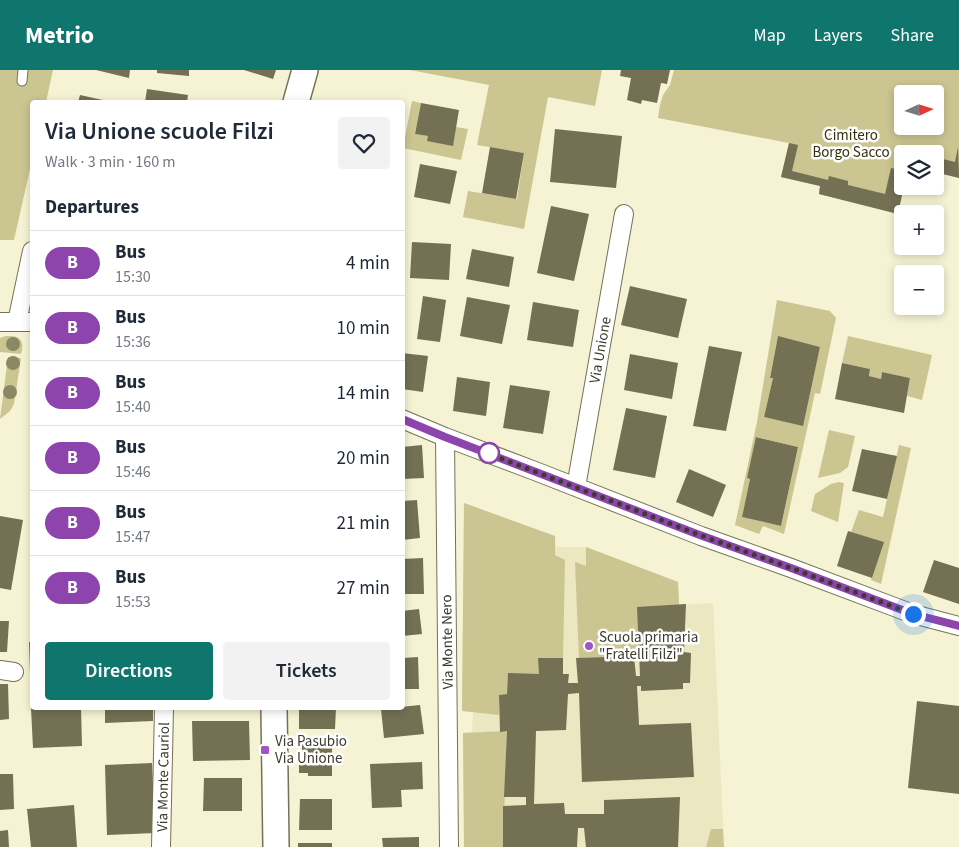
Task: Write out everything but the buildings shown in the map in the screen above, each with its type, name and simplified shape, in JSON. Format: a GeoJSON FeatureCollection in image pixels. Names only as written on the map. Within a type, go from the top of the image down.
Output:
{"type":"FeatureCollection","features":[{"type":"Feature","properties":{"kind":"street"},"geometry":{"type":"LineString","coordinates":[[296,100],[304,70]]}},
{"type":"Feature","properties":{"kind":"street","name":"Via Unione"},"geometry":{"type":"LineString","coordinates":[[576,487],[624,214]]}},
{"type":"Feature","properties":{"kind":"street"},"geometry":{"type":"LineString","coordinates":[[17,322],[30,260]]}},
{"type":"Feature","properties":{"kind":"street"},"geometry":{"type":"LineString","coordinates":[[405,420],[697,534],[913,614],[959,626]]}},
{"type":"Feature","properties":{"kind":"street","name":"Via Monte Nero"},"geometry":{"type":"LineString","coordinates":[[445,437],[449,847]]}},
{"type":"Feature","properties":{"kind":"street","name":"Via Monte Cauriol"},"geometry":{"type":"LineString","coordinates":[[161,847],[164,710]]}},
{"type":"Feature","properties":{"kind":"street"},"geometry":{"type":"LineString","coordinates":[[274,710],[276,847]]}},
{"type":"Feature","properties":{"kind":"lane"},"geometry":{"type":"LineString","coordinates":[[22,81],[23,70]]}},
{"type":"Feature","properties":{"kind":"shaded area","name":"Scuola primaria \"Fratelli Filzi\""},"geometry":{"type":"Polygon","coordinates":[[[464,503],[555,536],[556,547],[586,547],[678,582],[679,605],[713,603],[724,847],[464,847],[463,733],[472,732],[473,712],[462,711],[464,503]]]}},
{"type":"Feature","properties":{"kind":"green space"},"geometry":{"type":"Polygon","coordinates":[[[0,70],[53,70],[46,100],[30,100],[30,169],[14,240],[0,240],[0,70]]]}},
{"type":"Feature","properties":{"kind":"green space"},"geometry":{"type":"Polygon","coordinates":[[[410,70],[602,70],[595,106],[548,97],[524,229],[463,217],[468,191],[517,199],[524,153],[477,145],[489,85],[410,70]]]}},
{"type":"Feature","properties":{"kind":"green space","name":"Cimitero Borgo Sacco"},"geometry":{"type":"Polygon","coordinates":[[[674,70],[959,70],[959,178],[944,174],[944,145],[894,145],[894,195],[901,195],[899,205],[894,205],[894,213],[819,194],[820,186],[781,177],[789,143],[658,118],[663,95],[670,85],[674,70]]]}},
{"type":"Feature","properties":{"kind":"green space"},"geometry":{"type":"Polygon","coordinates":[[[412,101],[421,103],[415,134],[428,136],[456,127],[468,129],[461,160],[405,148],[405,138],[412,101]]]}},
{"type":"Feature","properties":{"kind":"green space"},"geometry":{"type":"Polygon","coordinates":[[[777,300],[830,311],[836,318],[820,394],[815,393],[784,534],[763,526],[759,534],[735,525],[757,422],[777,300]],[[778,337],[770,377],[773,378],[764,417],[802,425],[820,347],[778,337]],[[757,437],[747,478],[750,479],[742,517],[781,526],[798,447],[757,437]]]}},
{"type":"Feature","properties":{"kind":"green space"},"geometry":{"type":"Polygon","coordinates":[[[15,336],[20,339],[22,342],[21,354],[0,352],[0,338],[15,336]]]}},
{"type":"Feature","properties":{"kind":"green space"},"geometry":{"type":"Polygon","coordinates":[[[848,336],[932,355],[922,400],[907,396],[910,378],[882,372],[881,379],[869,376],[870,369],[842,363],[848,336]]]}},
{"type":"Feature","properties":{"kind":"green space"},"geometry":{"type":"Polygon","coordinates":[[[8,357],[21,358],[14,404],[10,411],[0,419],[8,357]]]}},
{"type":"Feature","properties":{"kind":"green space"},"geometry":{"type":"Polygon","coordinates":[[[829,430],[855,436],[848,467],[840,473],[818,478],[829,430]]]}},
{"type":"Feature","properties":{"kind":"green space"},"geometry":{"type":"Polygon","coordinates":[[[899,445],[911,448],[881,584],[871,580],[883,542],[851,532],[859,510],[883,517],[899,445]]]}},
{"type":"Feature","properties":{"kind":"green space"},"geometry":{"type":"Polygon","coordinates":[[[844,483],[838,522],[811,511],[815,494],[831,484],[844,483]]]}},
{"type":"Feature","properties":{"kind":"green space"},"geometry":{"type":"Polygon","coordinates":[[[464,503],[555,536],[555,555],[565,560],[563,658],[539,658],[539,674],[508,674],[507,694],[499,695],[499,715],[462,711],[464,503]]]}},
{"type":"Feature","properties":{"kind":"green space"},"geometry":{"type":"Polygon","coordinates":[[[586,547],[678,582],[679,605],[640,655],[579,658],[575,562],[586,566],[586,547]]]}},
{"type":"Feature","properties":{"kind":"green space"},"geometry":{"type":"Polygon","coordinates":[[[507,731],[503,847],[464,847],[463,733],[507,731]]]}},
{"type":"Feature","properties":{"kind":"green space"},"geometry":{"type":"Polygon","coordinates":[[[711,829],[723,829],[724,847],[706,847],[711,829]]]}},
{"type":"Feature","properties":{"kind":"bus line","name":"B"},"geometry":{"type":"LineString","coordinates":[[405,420],[697,534],[913,614],[959,626]]}},
{"type":"Feature","properties":{"kind":"place","name":"Scuola primaria \"Fratelli Filzi\""},"geometry":{"type":"Point","coordinates":[589,646]}},
{"type":"Feature","properties":{"kind":"place","name":"Via Pasubio Via Unione"},"geometry":{"type":"Point","coordinates":[265,750]}},
{"type":"Feature","properties":{"kind":"route"},"geometry":{"type":"LineString","coordinates":[[489,453],[487,453],[697,534],[913,614]]}}]}
